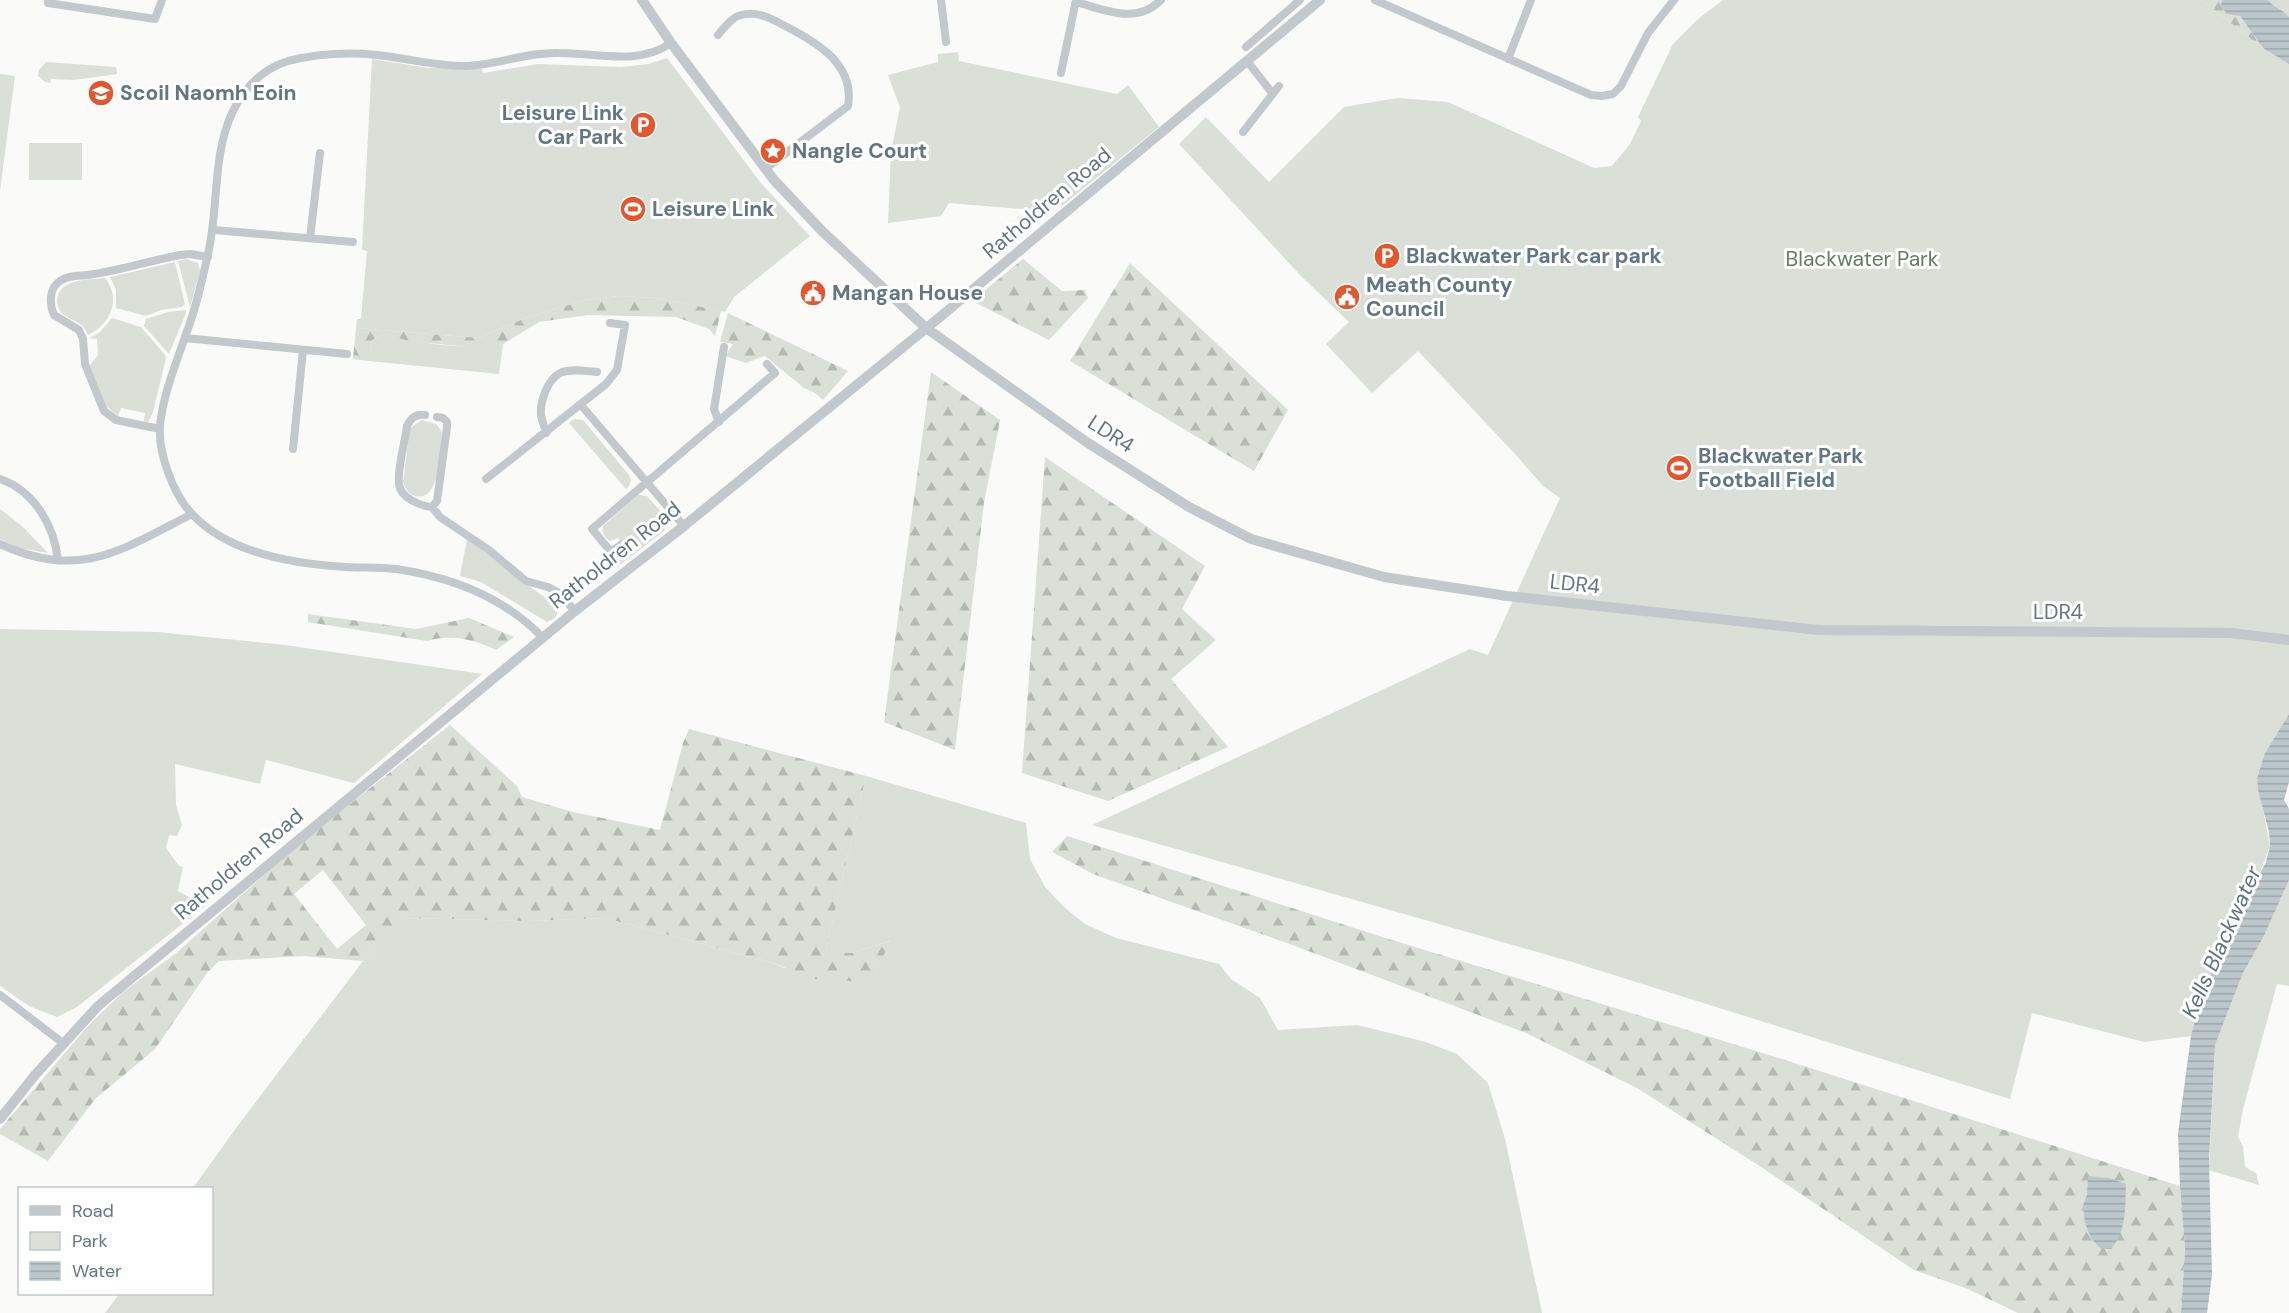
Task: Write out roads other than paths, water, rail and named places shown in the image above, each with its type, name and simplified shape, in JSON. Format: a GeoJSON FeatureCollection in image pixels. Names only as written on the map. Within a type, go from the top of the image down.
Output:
{"type":"FeatureCollection","features":[{"type":"Feature","properties":{"kind":"street"},"geometry":{"type":"LineString","coordinates":[[48,0],[48,3],[155,19],[162,0]]}},
{"type":"Feature","properties":{"kind":"street","name":"LDR4"},"geometry":{"type":"LineString","coordinates":[[642,0],[671,43],[765,169],[822,231],[926,328],[1088,443],[1189,507],[1220,524],[1272,546],[1384,577],[1507,596],[1819,630],[2231,633],[2289,640]]}},
{"type":"Feature","properties":{"kind":"street"},"geometry":{"type":"LineString","coordinates":[[941,0],[946,42]]}},
{"type":"Feature","properties":{"kind":"street"},"geometry":{"type":"LineString","coordinates":[[1061,73],[1076,1],[1120,13],[1134,14],[1143,13],[1161,0]]}},
{"type":"Feature","properties":{"kind":"street"},"geometry":{"type":"LineString","coordinates":[[1246,47],[1300,0]]}},
{"type":"Feature","properties":{"kind":"street","name":"Ratholdren Road"},"geometry":{"type":"LineString","coordinates":[[0,1119],[63,1043],[98,1006],[575,611],[684,526],[926,328],[1320,0]]}},
{"type":"Feature","properties":{"kind":"street"},"geometry":{"type":"LineString","coordinates":[[1375,0],[1591,95],[1602,96],[1613,94],[1621,86],[1654,23],[1674,0]]}},
{"type":"Feature","properties":{"kind":"street"},"geometry":{"type":"LineString","coordinates":[[1508,59],[1531,0]]}},
{"type":"Feature","properties":{"kind":"street"},"geometry":{"type":"LineString","coordinates":[[718,35],[729,22],[738,16],[763,15],[809,37],[828,51],[841,69],[847,84],[848,106],[765,169]]}},
{"type":"Feature","properties":{"kind":"street"},"geometry":{"type":"LineString","coordinates":[[1264,32],[1272,41]]}},
{"type":"Feature","properties":{"kind":"street"},"geometry":{"type":"LineString","coordinates":[[543,638],[505,606],[457,583],[421,573],[392,569],[317,564],[259,552],[232,542],[192,514],[178,494],[168,473],[160,429],[173,369],[196,305],[214,230],[221,147],[226,128],[242,95],[254,80],[284,63],[326,55],[374,55],[442,65],[466,66],[538,52],[637,56],[655,53],[671,43]]}},
{"type":"Feature","properties":{"kind":"street"},"geometry":{"type":"LineString","coordinates":[[1247,61],[1273,94]]}},
{"type":"Feature","properties":{"kind":"street"},"geometry":{"type":"LineString","coordinates":[[1243,132],[1279,86]]}},
{"type":"Feature","properties":{"kind":"street"},"geometry":{"type":"LineString","coordinates":[[310,238],[320,153]]}},
{"type":"Feature","properties":{"kind":"street"},"geometry":{"type":"LineString","coordinates":[[214,230],[353,242]]}},
{"type":"Feature","properties":{"kind":"street"},"geometry":{"type":"LineString","coordinates":[[160,429],[116,420],[104,411],[85,364],[83,339],[79,330],[54,315],[50,302],[51,294],[58,282],[71,276],[107,273],[180,255],[207,257]]}},
{"type":"Feature","properties":{"kind":"street"},"geometry":{"type":"LineString","coordinates":[[486,479],[606,384],[617,370],[625,325],[610,323]]}},
{"type":"Feature","properties":{"kind":"street"},"geometry":{"type":"LineString","coordinates":[[185,338],[347,354]]}},
{"type":"Feature","properties":{"kind":"street"},"geometry":{"type":"LineString","coordinates":[[719,422],[714,410],[724,347]]}},
{"type":"Feature","properties":{"kind":"street"},"geometry":{"type":"LineString","coordinates":[[293,449],[303,350]]}},
{"type":"Feature","properties":{"kind":"street"},"geometry":{"type":"LineString","coordinates":[[622,544],[612,552],[592,529],[775,373],[767,364]]}},
{"type":"Feature","properties":{"kind":"street"},"geometry":{"type":"LineString","coordinates":[[546,433],[541,415],[543,398],[550,382],[559,374],[569,371],[597,372]]}},
{"type":"Feature","properties":{"kind":"street"},"geometry":{"type":"LineString","coordinates":[[581,405],[684,526]]}},
{"type":"Feature","properties":{"kind":"street"},"geometry":{"type":"LineString","coordinates":[[425,415],[418,415],[411,419],[407,426],[398,486],[404,495],[422,506],[432,507],[440,517],[489,550],[526,581],[548,587],[559,593],[575,611]]}},
{"type":"Feature","properties":{"kind":"street"},"geometry":{"type":"LineString","coordinates":[[432,507],[437,501],[447,427],[447,422],[437,417]]}},
{"type":"Feature","properties":{"kind":"street"},"geometry":{"type":"LineString","coordinates":[[0,479],[21,490],[46,519],[53,532],[58,560]]}},
{"type":"Feature","properties":{"kind":"street"},"geometry":{"type":"LineString","coordinates":[[0,544],[36,558],[82,561],[111,555],[192,514]]}},
{"type":"Feature","properties":{"kind":"street"},"geometry":{"type":"LineString","coordinates":[[0,995],[63,1043]]}},
{"type":"Feature","properties":{"kind":"water"},"geometry":{"type":"Polygon","coordinates":[[[2222,0],[2268,0],[2287,14],[2289,17],[2289,64],[2263,48],[2240,16],[2227,14],[2221,6],[2222,0]]]}},
{"type":"Feature","properties":{"kind":"water"},"geometry":{"type":"Polygon","coordinates":[[[2289,714],[2289,782],[2284,800],[2289,809],[2289,880],[2264,936],[2243,973],[2215,1045],[2209,1160],[2212,1275],[2207,1313],[2181,1313],[2185,1249],[2178,1133],[2191,1036],[2202,992],[2266,862],[2270,846],[2269,832],[2257,778],[2265,753],[2289,714]]]}},
{"type":"Feature","properties":{"kind":"water"},"geometry":{"type":"Polygon","coordinates":[[[2088,1176],[2109,1178],[2126,1184],[2123,1226],[2111,1249],[2100,1248],[2091,1238],[2085,1223],[2083,1206],[2087,1195],[2088,1176]]]}},
{"type":"Feature","properties":{"kind":"place","name":"Scoil Naomh Eoin"},"geometry":{"type":"Point","coordinates":[101,93]}},
{"type":"Feature","properties":{"kind":"place","name":"Leisure Link Car Park"},"geometry":{"type":"Point","coordinates":[643,125]}},
{"type":"Feature","properties":{"kind":"place","name":"Nangle Court"},"geometry":{"type":"Point","coordinates":[773,151]}},
{"type":"Feature","properties":{"kind":"place","name":"Leisure Link"},"geometry":{"type":"Point","coordinates":[633,209]}},
{"type":"Feature","properties":{"kind":"place","name":"Blackwater Park car park"},"geometry":{"type":"Point","coordinates":[1387,256]}},
{"type":"Feature","properties":{"kind":"place","name":"Mangan House"},"geometry":{"type":"Point","coordinates":[813,293]}},
{"type":"Feature","properties":{"kind":"place","name":"Meath County Council"},"geometry":{"type":"Point","coordinates":[1347,297]}},
{"type":"Feature","properties":{"kind":"place","name":"Blackwater Park Football Field"},"geometry":{"type":"Point","coordinates":[1679,468]}},
{"type":"Feature","properties":{"kind":"park label","name":"Blackwater Park"},"geometry":{"type":"Point","coordinates":[1862,259]}},
{"type":"Feature","properties":{"kind":"water label","name":"Kells Blackwater"},"geometry":{"type":"Point","coordinates":[2221,942]}}]}
